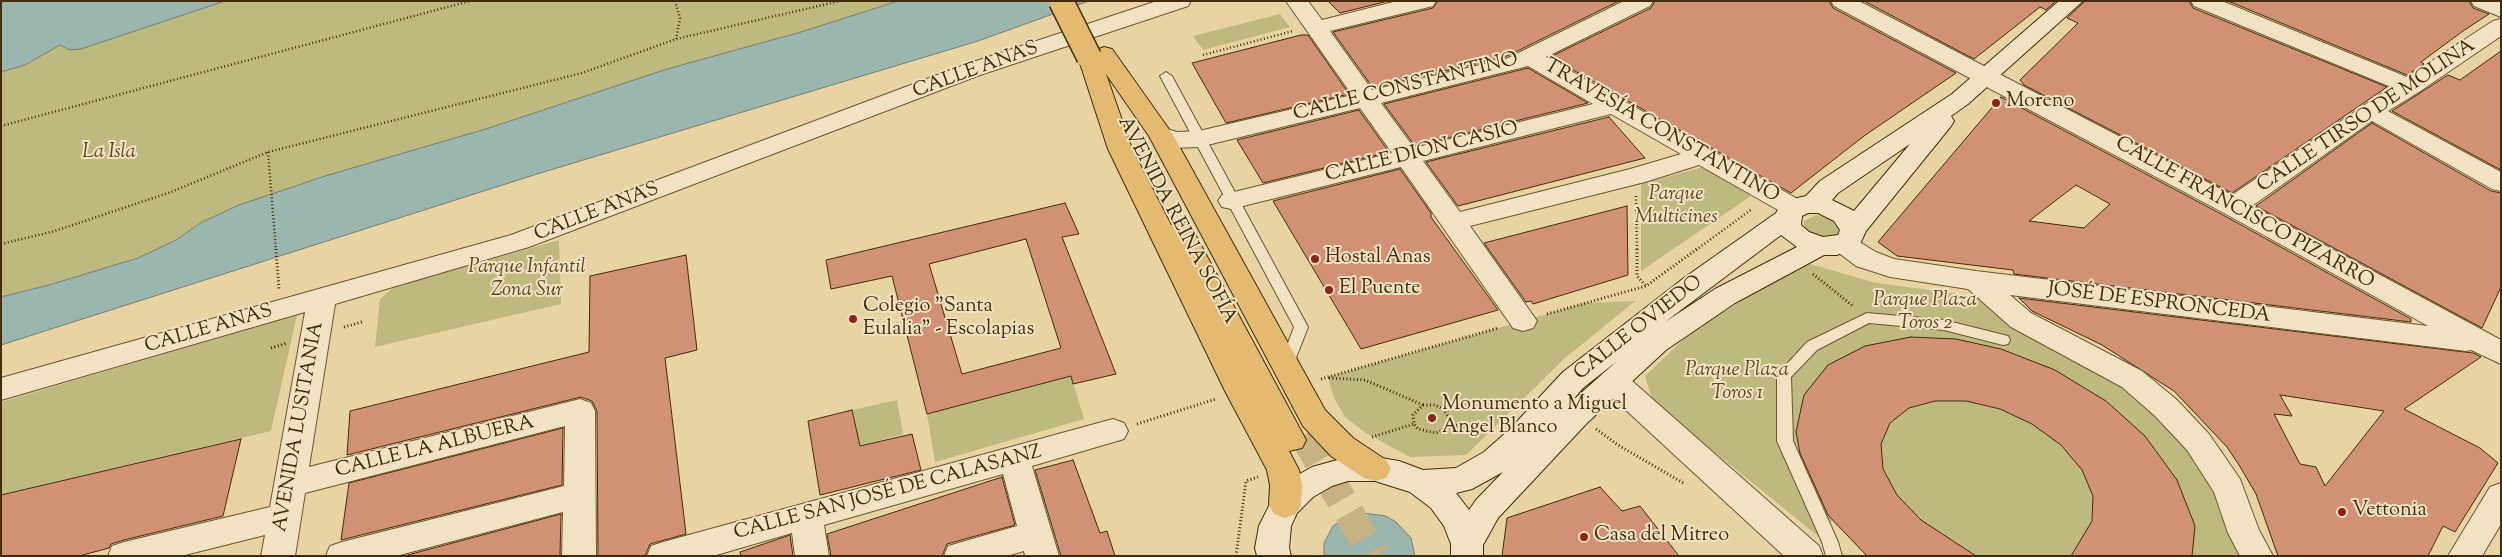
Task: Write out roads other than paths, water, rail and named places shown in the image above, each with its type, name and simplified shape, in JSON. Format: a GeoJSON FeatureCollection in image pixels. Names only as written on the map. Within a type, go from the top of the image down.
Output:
{"type":"FeatureCollection","features":[{"type":"Feature","properties":{"kind":"highway","name":"AVENIDA REINA SOFÍA"},"geometry":{"type":"LineString","coordinates":[[1061,1],[1097,56],[1298,438]]}},
{"type":"Feature","properties":{"kind":"highway","name":"AVENIDA REINA SOFÍA"},"geometry":{"type":"LineString","coordinates":[[1078,1],[1097,56]]}},
{"type":"Feature","properties":{"kind":"highway"},"geometry":{"type":"LineString","coordinates":[[1097,56],[1161,135],[1314,418],[1342,448],[1375,469]]}},
{"type":"Feature","properties":{"kind":"highway"},"geometry":{"type":"LineString","coordinates":[[1097,56],[1120,149],[1240,391],[1283,470],[1286,485],[1285,505]]}},
{"type":"Feature","properties":{"kind":"street","name":"CALLE ANAS"},"geometry":{"type":"LineString","coordinates":[[1,389],[520,241],[972,70],[1180,1]]}},
{"type":"Feature","properties":{"kind":"street"},"geometry":{"type":"LineString","coordinates":[[1297,1],[1309,29],[1366,99],[1523,321]]}},
{"type":"Feature","properties":{"kind":"street"},"geometry":{"type":"LineString","coordinates":[[1309,29],[1425,1]]}},
{"type":"Feature","properties":{"kind":"street","name":"CALLE CONSTANTINO"},"geometry":{"type":"LineString","coordinates":[[1161,135],[1174,140],[1199,139],[1514,64],[1642,1]]}},
{"type":"Feature","properties":{"kind":"street","name":"CALLE FRANCISCO PIZARRO"},"geometry":{"type":"LineString","coordinates":[[1842,1],[2233,207],[2490,348]]}},
{"type":"Feature","properties":{"kind":"street","name":"CALLE OVIEDO"},"geometry":{"type":"LineString","coordinates":[[1421,483],[1461,480],[1478,472],[1494,461],[1521,436],[1573,380],[1694,285],[1829,187],[1960,99],[2072,1]]}},
{"type":"Feature","properties":{"kind":"street"},"geometry":{"type":"LineString","coordinates":[[2202,1],[2411,87]]}},
{"type":"Feature","properties":{"kind":"street"},"geometry":{"type":"LineString","coordinates":[[2482,1],[2501,10]]}},
{"type":"Feature","properties":{"kind":"street","name":"CALLE TIRSO DE MOLINA"},"geometry":{"type":"LineString","coordinates":[[2233,207],[2371,111],[2411,87],[2501,26]]}},
{"type":"Feature","properties":{"kind":"street","name":"TRAVESÍA CONSTANTINO"},"geometry":{"type":"LineString","coordinates":[[1529,57],[1798,210],[1829,208],[1844,215],[1839,240]]}},
{"type":"Feature","properties":{"kind":"street","name":"CALLE OVIEDO"},"geometry":{"type":"LineString","coordinates":[[1467,550],[1487,509],[1576,415],[1613,381],[1656,343],[1725,296],[1839,240],[1960,99]]}},
{"type":"Feature","properties":{"kind":"street","name":"CALLE DION CASIO"},"geometry":{"type":"LineString","coordinates":[[1231,201],[1613,106]]}},
{"type":"Feature","properties":{"kind":"street"},"geometry":{"type":"LineString","coordinates":[[2371,111],[2501,183]]}},
{"type":"Feature","properties":{"kind":"street"},"geometry":{"type":"LineString","coordinates":[[1453,222],[1636,176],[1701,156]]}},
{"type":"Feature","properties":{"kind":"street"},"geometry":{"type":"LineString","coordinates":[[1798,210],[1788,225],[1800,238],[1839,240]]}},
{"type":"Feature","properties":{"kind":"street","name":"JOSÉ DE ESPRONCEDA"},"geometry":{"type":"LineString","coordinates":[[1839,240],[1866,259],[1890,268],[1976,281],[2490,348]]}},
{"type":"Feature","properties":{"kind":"street"},"geometry":{"type":"LineString","coordinates":[[1976,281],[2020,320],[2079,348],[2132,378],[2166,408],[2198,442],[2229,488],[2244,533],[2257,556]]}},
{"type":"Feature","properties":{"kind":"street","name":"AVENIDA LUSITANIA"},"geometry":{"type":"LineString","coordinates":[[278,556],[322,298]]}},
{"type":"Feature","properties":{"kind":"street"},"geometry":{"type":"LineString","coordinates":[[1613,381],[1807,556]]}},
{"type":"Feature","properties":{"kind":"street","name":"CALLE LA ALBUERA"},"geometry":{"type":"LineString","coordinates":[[290,484],[580,410],[581,494]]}},
{"type":"Feature","properties":{"kind":"street","name":"CALLE SAN JOSÉ DE CALASANZ"},"geometry":{"type":"LineString","coordinates":[[663,556],[697,551],[806,516],[1113,431]]}},
{"type":"Feature","properties":{"kind":"street"},"geometry":{"type":"LineString","coordinates":[[960,556],[1038,545],[1014,459]]}},
{"type":"Feature","properties":{"kind":"street"},"geometry":{"type":"LineString","coordinates":[[1274,556],[1272,548],[1275,526],[1285,505],[1302,488],[1323,476],[1348,469],[1375,469],[1399,474],[1421,483],[1442,499],[1458,520],[1467,550]]}},
{"type":"Feature","properties":{"kind":"street"},"geometry":{"type":"LineString","coordinates":[[342,556],[581,494],[579,556]]}},
{"type":"Feature","properties":{"kind":"street"},"geometry":{"type":"LineString","coordinates":[[2464,556],[2501,496]]}},
{"type":"Feature","properties":{"kind":"street"},"geometry":{"type":"LineString","coordinates":[[806,516],[812,556]]}},
{"type":"Feature","properties":{"kind":"street"},"geometry":{"type":"LineString","coordinates":[[124,556],[284,518]]}},
{"type":"Feature","properties":{"kind":"lane"},"geometry":{"type":"LineString","coordinates":[[1166,76],[1231,201],[1301,327],[1286,367]]}},
{"type":"Feature","properties":{"kind":"lane"},"geometry":{"type":"LineString","coordinates":[[1834,556],[1830,542],[1785,441],[1784,375],[1812,346],[1867,318],[1944,325],[2003,340]]}},
{"type":"Feature","properties":{"kind":"water"},"geometry":{"type":"Polygon","coordinates":[[[1,1],[225,1],[81,49],[70,50],[60,45],[25,65],[1,72],[1,1]]]}},
{"type":"Feature","properties":{"kind":"water"},"geometry":{"type":"Polygon","coordinates":[[[898,1],[1089,1],[978,41],[537,174],[1,345],[1,297],[49,285],[138,258],[176,240],[202,222],[239,205],[325,176],[489,128],[667,69],[801,32],[898,1]]]}},
{"type":"Feature","properties":{"kind":"water"},"geometry":{"type":"Polygon","coordinates":[[[1363,513],[1386,516],[1396,522],[1411,538],[1415,556],[1324,556],[1324,543],[1333,526],[1352,515],[1363,513]]]}},
{"type":"Feature","properties":{"kind":"tunnel"},"geometry":{"type":"LineString","coordinates":[[1304,435],[1374,556]]}},
{"type":"Feature","properties":{"kind":"place","name":"Moreno"},"geometry":{"type":"Point","coordinates":[1996,103]}},
{"type":"Feature","properties":{"kind":"place","name":"Hostal Anas"},"geometry":{"type":"Point","coordinates":[1315,259]}},
{"type":"Feature","properties":{"kind":"place","name":"El Puente"},"geometry":{"type":"Point","coordinates":[1329,290]}},
{"type":"Feature","properties":{"kind":"place","name":"Colegio \"Santa Eulalia\" - Escolapias"},"geometry":{"type":"Point","coordinates":[853,319]}},
{"type":"Feature","properties":{"kind":"place","name":"Monumento a Miguel Angel Blanco"},"geometry":{"type":"Point","coordinates":[1432,418]}},
{"type":"Feature","properties":{"kind":"place","name":"Vettonia"},"geometry":{"type":"Point","coordinates":[2342,512]}},
{"type":"Feature","properties":{"kind":"place","name":"Casa del Mitreo"},"geometry":{"type":"Point","coordinates":[1584,537]}},
{"type":"Feature","properties":{"kind":"park label","name":"La Isla"},"geometry":{"type":"Point","coordinates":[109,154]}},
{"type":"Feature","properties":{"kind":"park label","name":"Parque Multicines"},"geometry":{"type":"Point","coordinates":[1676,208]}},
{"type":"Feature","properties":{"kind":"park label","name":"Parque Infantil Zona Sur"},"geometry":{"type":"Point","coordinates":[527,280]}},
{"type":"Feature","properties":{"kind":"park label","name":"Parque Plaza Toros 2"},"geometry":{"type":"Point","coordinates":[1925,314]}},
{"type":"Feature","properties":{"kind":"park label","name":"Parque Plaza Toros 1"},"geometry":{"type":"Point","coordinates":[1737,384]}}]}
